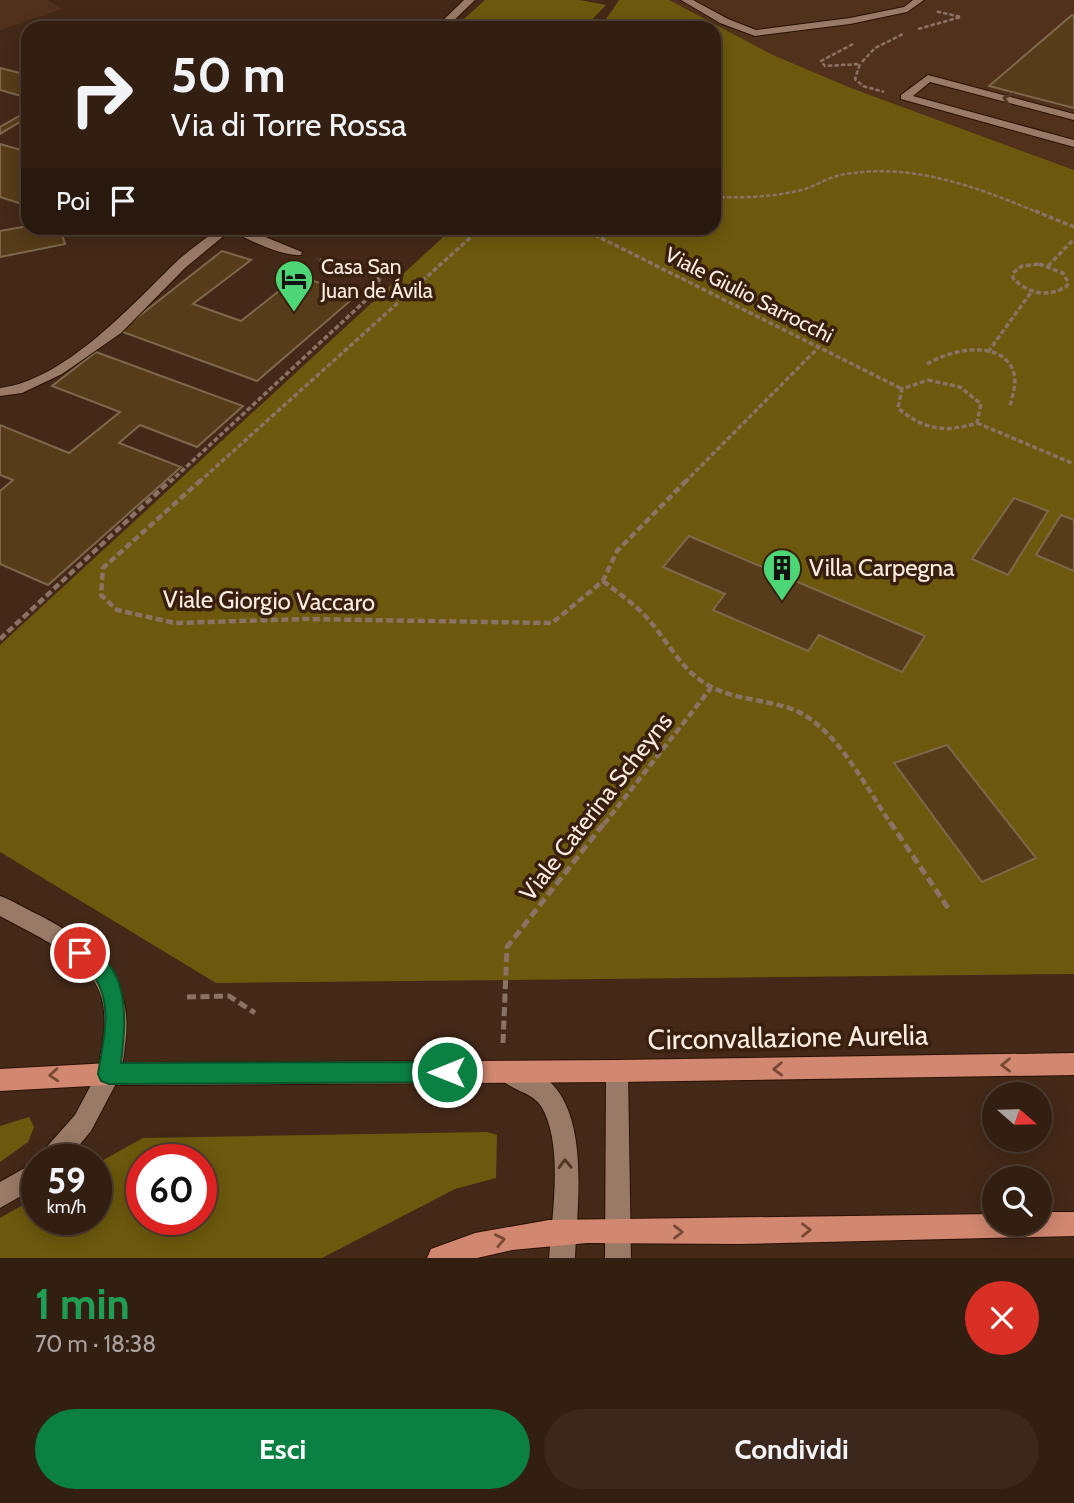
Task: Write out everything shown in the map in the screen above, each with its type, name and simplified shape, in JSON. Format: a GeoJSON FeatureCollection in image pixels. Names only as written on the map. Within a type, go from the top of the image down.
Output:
{"type":"FeatureCollection","features":[{"type":"Feature","properties":{"kind":"main road"},"geometry":{"type":"LineString","coordinates":[[448,21],[470,0]]}},
{"type":"Feature","properties":{"kind":"main road"},"geometry":{"type":"LineString","coordinates":[[686,0],[724,21],[755,33],[850,21],[907,9],[919,0]]}},
{"type":"Feature","properties":{"kind":"main road"},"geometry":{"type":"LineString","coordinates":[[905,97],[928,78],[1074,117]]}},
{"type":"Feature","properties":{"kind":"main road"},"geometry":{"type":"LineString","coordinates":[[905,97],[1074,144]]}},
{"type":"Feature","properties":{"kind":"main road"},"geometry":{"type":"LineString","coordinates":[[0,392],[17,390],[57,371],[116,330],[180,265],[217,235]]}},
{"type":"Feature","properties":{"kind":"main road"},"geometry":{"type":"LineString","coordinates":[[248,235],[296,252]]}},
{"type":"Feature","properties":{"kind":"main road"},"geometry":{"type":"LineString","coordinates":[[0,905],[80,953],[99,967],[108,982],[116,1018],[109,1074],[83,1123],[65,1144]]}},
{"type":"Feature","properties":{"kind":"main road","name":"Circonvallazione Aurelia"},"geometry":{"type":"LineString","coordinates":[[0,1080],[109,1074],[617,1071],[1074,1064]]}},
{"type":"Feature","properties":{"kind":"main road"},"geometry":{"type":"LineString","coordinates":[[617,1071],[618,1258]]}},
{"type":"Feature","properties":{"kind":"main road"},"geometry":{"type":"LineString","coordinates":[[502,1072],[529,1081],[541,1089],[548,1096],[557,1115],[564,1141],[566,1172],[562,1258]]}},
{"type":"Feature","properties":{"kind":"main road"},"geometry":{"type":"LineString","coordinates":[[0,1196],[21,1183]]}},
{"type":"Feature","properties":{"kind":"main road"},"geometry":{"type":"LineString","coordinates":[[440,1258],[496,1241],[563,1232],[738,1232],[1074,1224]]}},
{"type":"Feature","properties":{"kind":"path"},"geometry":{"type":"LineString","coordinates":[[850,39],[859,40],[821,61],[825,65],[848,62],[860,64],[855,79],[863,86],[905,97]]}},
{"type":"Feature","properties":{"kind":"path"},"geometry":{"type":"LineString","coordinates":[[721,197],[756,197],[804,188],[844,174],[896,171],[931,174],[1074,227]]}},
{"type":"Feature","properties":{"kind":"path","name":"Viale Giorgio Vaccaro"},"geometry":{"type":"LineString","coordinates":[[473,235],[103,568],[101,595],[117,610],[175,622],[305,619],[552,623],[603,581],[617,551],[818,348]]}},
{"type":"Feature","properties":{"kind":"path","name":"Viale Giulio Sarrocchi"},"geometry":{"type":"LineString","coordinates":[[595,235],[902,389]]}},
{"type":"Feature","properties":{"kind":"path"},"geometry":{"type":"LineString","coordinates":[[1048,266],[1074,239]]}},
{"type":"Feature","properties":{"kind":"path"},"geometry":{"type":"LineString","coordinates":[[0,639],[379,288],[381,282],[376,277],[296,252]]}},
{"type":"Feature","properties":{"kind":"path"},"geometry":{"type":"LineString","coordinates":[[1022,266],[1048,266],[1063,273],[1068,282],[1067,286],[1058,292],[1032,291],[1017,283],[1013,273],[1022,266]]}},
{"type":"Feature","properties":{"kind":"path"},"geometry":{"type":"LineString","coordinates":[[988,352],[1032,291]]}},
{"type":"Feature","properties":{"kind":"path"},"geometry":{"type":"LineString","coordinates":[[926,364],[951,352],[988,352],[1007,361],[1016,377],[1010,406]]}},
{"type":"Feature","properties":{"kind":"path"},"geometry":{"type":"LineString","coordinates":[[977,423],[981,404],[960,387],[928,380],[902,389],[898,408],[918,425],[951,432],[977,423],[1074,464]]}},
{"type":"Feature","properties":{"kind":"path"},"geometry":{"type":"LineString","coordinates":[[603,581],[641,612],[684,668],[711,688],[733,696],[787,706],[816,719],[830,735],[948,908]]}},
{"type":"Feature","properties":{"kind":"path","name":"Viale Caterina Scheyns"},"geometry":{"type":"LineString","coordinates":[[502,1072],[508,947],[711,688]]}},
{"type":"Feature","properties":{"kind":"path"},"geometry":{"type":"LineString","coordinates":[[187,997],[229,996],[255,1013]]}},
{"type":"Feature","properties":{"kind":"shaded area"},"geometry":{"type":"Polygon","coordinates":[[[0,0],[47,0],[62,9],[21,21],[0,30],[0,0]]]}},
{"type":"Feature","properties":{"kind":"shaded area"},"geometry":{"type":"Polygon","coordinates":[[[485,0],[580,0],[606,5],[591,21],[462,21],[485,0]]]}},
{"type":"Feature","properties":{"kind":"shaded area","name":"Villa Carpegna"},"geometry":{"type":"Polygon","coordinates":[[[619,0],[669,0],[709,21],[605,21],[619,0]]]}},
{"type":"Feature","properties":{"kind":"shaded area"},"geometry":{"type":"Polygon","coordinates":[[[669,0],[1074,0],[1074,170],[851,88],[773,55],[721,28],[721,21],[709,21],[669,0]]]}},
{"type":"Feature","properties":{"kind":"shaded area","name":"Villa Carpegna"},"geometry":{"type":"Polygon","coordinates":[[[721,28],[773,55],[851,88],[1074,170],[1074,974],[216,983],[0,852],[0,645],[445,235],[721,235],[721,28]]]}},
{"type":"Feature","properties":{"kind":"shaded area"},"geometry":{"type":"Polygon","coordinates":[[[29,1117],[34,1127],[28,1142],[21,1144],[21,1147],[0,1162],[0,1126],[29,1117]]]}},
{"type":"Feature","properties":{"kind":"shaded area"},"geometry":{"type":"Polygon","coordinates":[[[487,1132],[497,1135],[496,1178],[455,1189],[322,1258],[0,1258],[0,1218],[21,1206],[21,1235],[112,1235],[112,1155],[126,1147],[126,1235],[217,1235],[217,1144],[132,1144],[143,1138],[487,1132]]]}},
{"type":"Feature","properties":{"kind":"building"},"geometry":{"type":"Polygon","coordinates":[[[1072,15],[1074,108],[989,86],[1072,15]]]}},
{"type":"Feature","properties":{"kind":"building"},"geometry":{"type":"Polygon","coordinates":[[[0,68],[21,73],[21,96],[0,90],[0,68]]]}},
{"type":"Feature","properties":{"kind":"building"},"geometry":{"type":"Polygon","coordinates":[[[21,115],[21,121],[0,134],[0,127],[21,115]]]}},
{"type":"Feature","properties":{"kind":"building"},"geometry":{"type":"Polygon","coordinates":[[[0,144],[21,150],[21,204],[0,197],[0,144]]]}},
{"type":"Feature","properties":{"kind":"building"},"geometry":{"type":"Polygon","coordinates":[[[21,227],[21,235],[62,235],[65,244],[0,257],[0,231],[21,227]]]}},
{"type":"Feature","properties":{"kind":"building","name":"Casa San Juan de Ávila"},"geometry":{"type":"Polygon","coordinates":[[[222,251],[251,260],[193,304],[241,321],[298,276],[357,295],[257,381],[120,331],[222,251]]]}},
{"type":"Feature","properties":{"kind":"building"},"geometry":{"type":"Polygon","coordinates":[[[96,352],[243,406],[197,447],[140,425],[119,443],[181,467],[48,585],[0,564],[0,491],[13,480],[0,475],[0,425],[69,453],[120,412],[52,386],[96,352]]]}},
{"type":"Feature","properties":{"kind":"building"},"geometry":{"type":"Polygon","coordinates":[[[1014,498],[1048,511],[1008,575],[972,559],[1014,498]]]}},
{"type":"Feature","properties":{"kind":"building"},"geometry":{"type":"Polygon","coordinates":[[[1061,515],[1074,520],[1074,571],[1036,555],[1061,515]]]}},
{"type":"Feature","properties":{"kind":"building","name":"Villa Carpegna"},"geometry":{"type":"Polygon","coordinates":[[[689,536],[925,636],[902,672],[819,635],[808,651],[713,610],[725,594],[663,567],[689,536]]]}},
{"type":"Feature","properties":{"kind":"building"},"geometry":{"type":"Polygon","coordinates":[[[947,745],[1036,858],[982,882],[894,763],[947,745]]]}},
{"type":"Feature","properties":{"kind":"place","name":"Casa San Juan de Ávila"},"geometry":{"type":"Point","coordinates":[294,313]}},
{"type":"Feature","properties":{"kind":"place","name":"Villa Carpegna"},"geometry":{"type":"Point","coordinates":[782,602]}},
{"type":"Feature","properties":{"kind":"route"},"geometry":{"type":"LineString","coordinates":[[80,953],[99,967],[108,982],[115,1005],[114,1041],[109,1074],[447,1072]]}}]}
